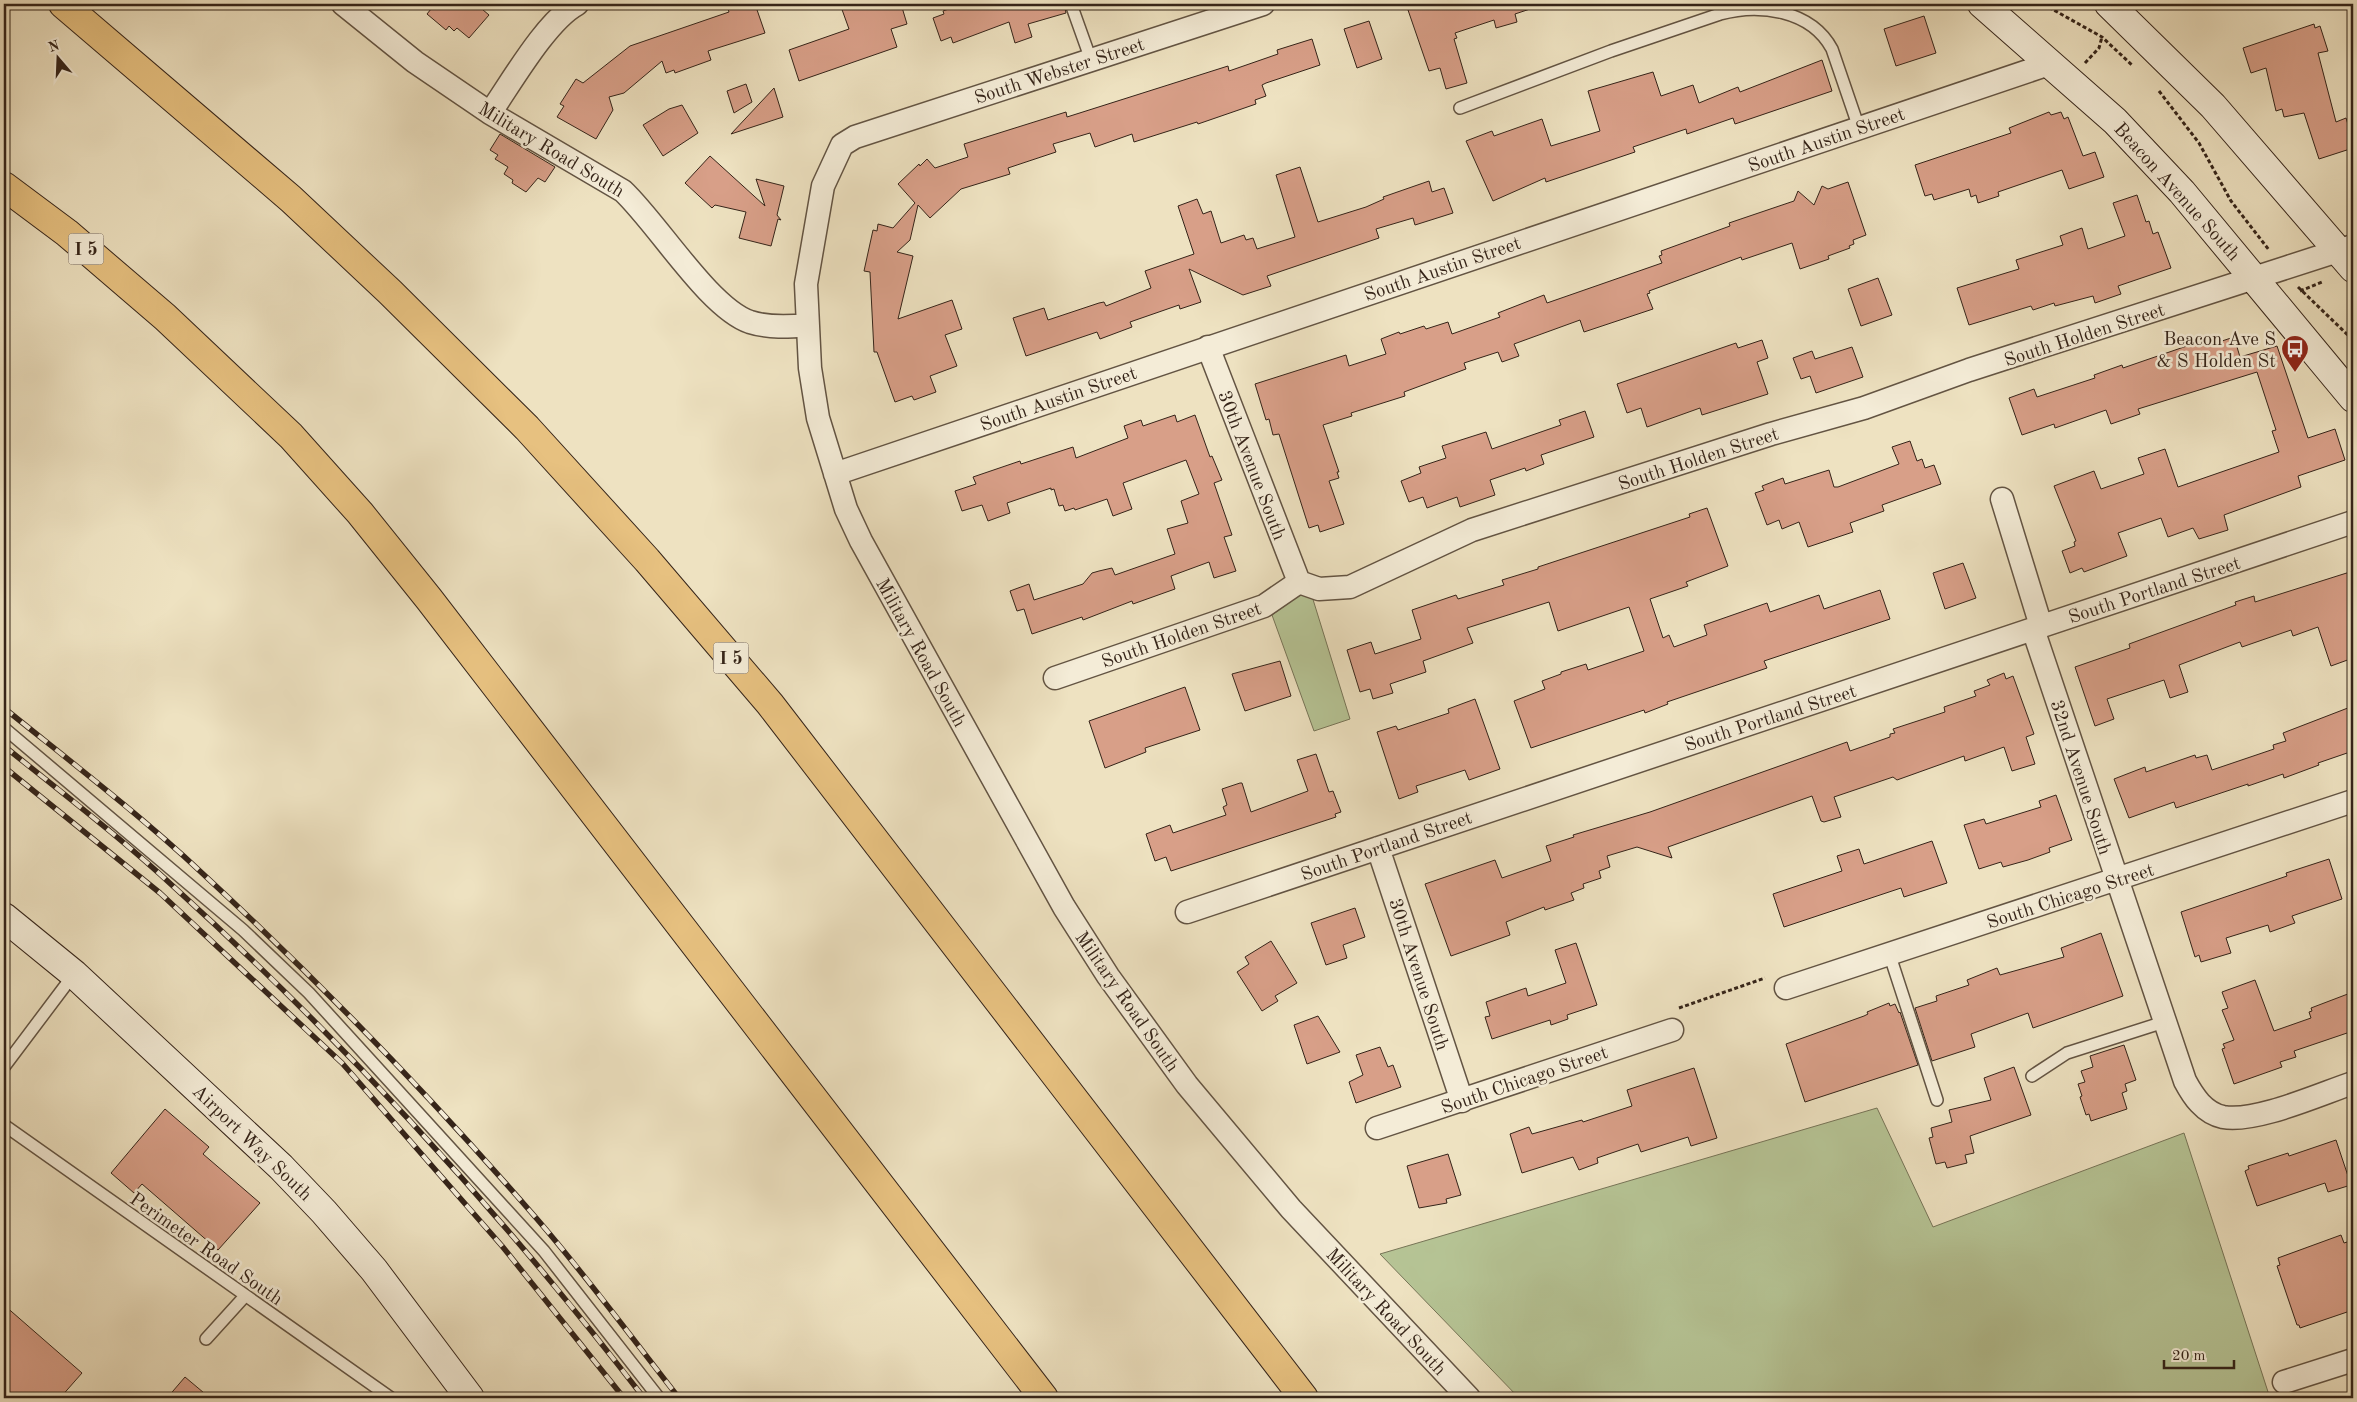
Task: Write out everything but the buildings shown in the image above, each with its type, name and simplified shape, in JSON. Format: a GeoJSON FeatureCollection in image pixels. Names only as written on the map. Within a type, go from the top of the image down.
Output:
{"type":"FeatureCollection","features":[{"type":"Feature","properties":{"kind":"highway","name":"I 5"},"geometry":{"type":"LineString","coordinates":[[63,4],[291,199],[390,292],[527,428],[647,560],[770,704],[1304,1398]]}},
{"type":"Feature","properties":{"kind":"highway","name":"I 5"},"geometry":{"type":"LineString","coordinates":[[4,186],[67,233],[165,317],[291,436],[378,534],[1044,1398]]}},
{"type":"Feature","properties":{"kind":"main road","name":"Beacon Avenue South"},"geometry":{"type":"LineString","coordinates":[[1982,4],[2116,121],[2182,192],[2256,278],[2353,398]]}},
{"type":"Feature","properties":{"kind":"main road"},"geometry":{"type":"LineString","coordinates":[[2109,4],[2213,106],[2349,255]]}},
{"type":"Feature","properties":{"kind":"main road","name":"Airport Way South"},"geometry":{"type":"LineString","coordinates":[[4,917],[74,974],[229,1118],[324,1212],[374,1270],[470,1398]]}},
{"type":"Feature","properties":{"kind":"street","name":"Military Road South"},"geometry":{"type":"LineString","coordinates":[[343,4],[415,62],[490,113],[623,191],[642,208],[702,284],[733,313],[750,322],[777,327],[807,325],[810,368],[818,418],[846,509],[861,541],[1064,906],[1108,976],[1187,1085],[1291,1209],[1469,1398]]}},
{"type":"Feature","properties":{"kind":"street"},"geometry":{"type":"LineString","coordinates":[[490,113],[544,33],[560,15],[577,4]]}},
{"type":"Feature","properties":{"kind":"street","name":"South Webster Street"},"geometry":{"type":"LineString","coordinates":[[807,325],[806,284],[824,186],[842,145],[855,137],[1263,4]]}},
{"type":"Feature","properties":{"kind":"street","name":"South Austin Street"},"geometry":{"type":"LineString","coordinates":[[835,474],[2049,64]]}},
{"type":"Feature","properties":{"kind":"street","name":"South Holden Street"},"geometry":{"type":"LineString","coordinates":[[1055,678],[1264,606],[1299,582],[1319,590],[1350,587],[1472,530],[1771,434],[1864,408],[1969,370],[2256,278],[2349,255]]}},
{"type":"Feature","properties":{"kind":"street","name":"30th Avenue South"},"geometry":{"type":"LineString","coordinates":[[1208,347],[1299,582]]}},
{"type":"Feature","properties":{"kind":"street","name":"32nd Avenue South"},"geometry":{"type":"LineString","coordinates":[[2002,499],[2037,628],[2116,880],[2184,1081],[2192,1094],[2211,1112],[2222,1117],[2238,1118],[2257,1115],[2353,1082]]}},
{"type":"Feature","properties":{"kind":"street","name":"South Portland Street"},"geometry":{"type":"LineString","coordinates":[[1187,912],[2353,522]]}},
{"type":"Feature","properties":{"kind":"street","name":"South Chicago Street"},"geometry":{"type":"LineString","coordinates":[[1786,988],[2353,801]]}},
{"type":"Feature","properties":{"kind":"street","name":"30th Avenue South"},"geometry":{"type":"LineString","coordinates":[[1378,848],[1462,1101]]}},
{"type":"Feature","properties":{"kind":"street","name":"South Chicago Street"},"geometry":{"type":"LineString","coordinates":[[1377,1128],[1672,1030]]}},
{"type":"Feature","properties":{"kind":"street"},"geometry":{"type":"LineString","coordinates":[[2284,1382],[2353,1360]]}},
{"type":"Feature","properties":{"kind":"lane"},"geometry":{"type":"LineString","coordinates":[[1071,4],[1091,60]]}},
{"type":"Feature","properties":{"kind":"lane"},"geometry":{"type":"LineString","coordinates":[[1460,108],[1611,51],[1720,14],[1736,10],[1767,10],[1799,18],[1826,38],[1832,49],[1859,128]]}},
{"type":"Feature","properties":{"kind":"lane"},"geometry":{"type":"LineString","coordinates":[[4,728],[235,924],[309,993],[544,1251],[659,1398]]}},
{"type":"Feature","properties":{"kind":"lane"},"geometry":{"type":"LineString","coordinates":[[1889,953],[1937,1100]]}},
{"type":"Feature","properties":{"kind":"lane"},"geometry":{"type":"LineString","coordinates":[[4,1067],[74,974]]}},
{"type":"Feature","properties":{"kind":"lane"},"geometry":{"type":"LineString","coordinates":[[2032,1076],[2067,1053],[2164,1022]]}},
{"type":"Feature","properties":{"kind":"lane","name":"Perimeter Road South"},"geometry":{"type":"LineString","coordinates":[[4,1125],[392,1398]]}},
{"type":"Feature","properties":{"kind":"lane"},"geometry":{"type":"LineString","coordinates":[[206,1339],[245,1296]]}},
{"type":"Feature","properties":{"kind":"path"},"geometry":{"type":"LineString","coordinates":[[2043,4],[2102,37],[2136,69]]}},
{"type":"Feature","properties":{"kind":"path"},"geometry":{"type":"LineString","coordinates":[[2082,66],[2099,48],[2103,32]]}},
{"type":"Feature","properties":{"kind":"path"},"geometry":{"type":"LineString","coordinates":[[2156,88],[2199,143],[2231,201],[2272,255]]}},
{"type":"Feature","properties":{"kind":"path"},"geometry":{"type":"LineString","coordinates":[[2293,280],[2300,291],[2353,340]]}},
{"type":"Feature","properties":{"kind":"path"},"geometry":{"type":"LineString","coordinates":[[2294,294],[2324,282]]}},
{"type":"Feature","properties":{"kind":"path"},"geometry":{"type":"LineString","coordinates":[[1672,1030],[1668,1012],[1774,975],[1782,975],[1786,988]]}},
{"type":"Feature","properties":{"kind":"green space"},"geometry":{"type":"Polygon","coordinates":[[[1305,591],[1311,593],[1350,719],[1314,731],[1272,615],[1305,591]]]}},
{"type":"Feature","properties":{"kind":"green space"},"geometry":{"type":"Polygon","coordinates":[[[1877,1108],[1933,1227],[2184,1133],[2270,1398],[1519,1398],[1380,1254],[1877,1108]]]}},
{"type":"Feature","properties":{"kind":"railway"},"geometry":{"type":"LineString","coordinates":[[4,708],[178,851],[332,998],[457,1129],[537,1219],[592,1285],[679,1398]]}},
{"type":"Feature","properties":{"kind":"railway"},"geometry":{"type":"LineString","coordinates":[[4,746],[154,868],[238,946],[361,1069],[479,1197],[644,1398]]}},
{"type":"Feature","properties":{"kind":"railway"},"geometry":{"type":"LineString","coordinates":[[4,767],[160,893],[342,1063],[502,1246],[624,1398]]}},
{"type":"Feature","properties":{"kind":"place","name":"Beacon Ave S & S Holden St"},"geometry":{"type":"Point","coordinates":[2295,373]}}]}
